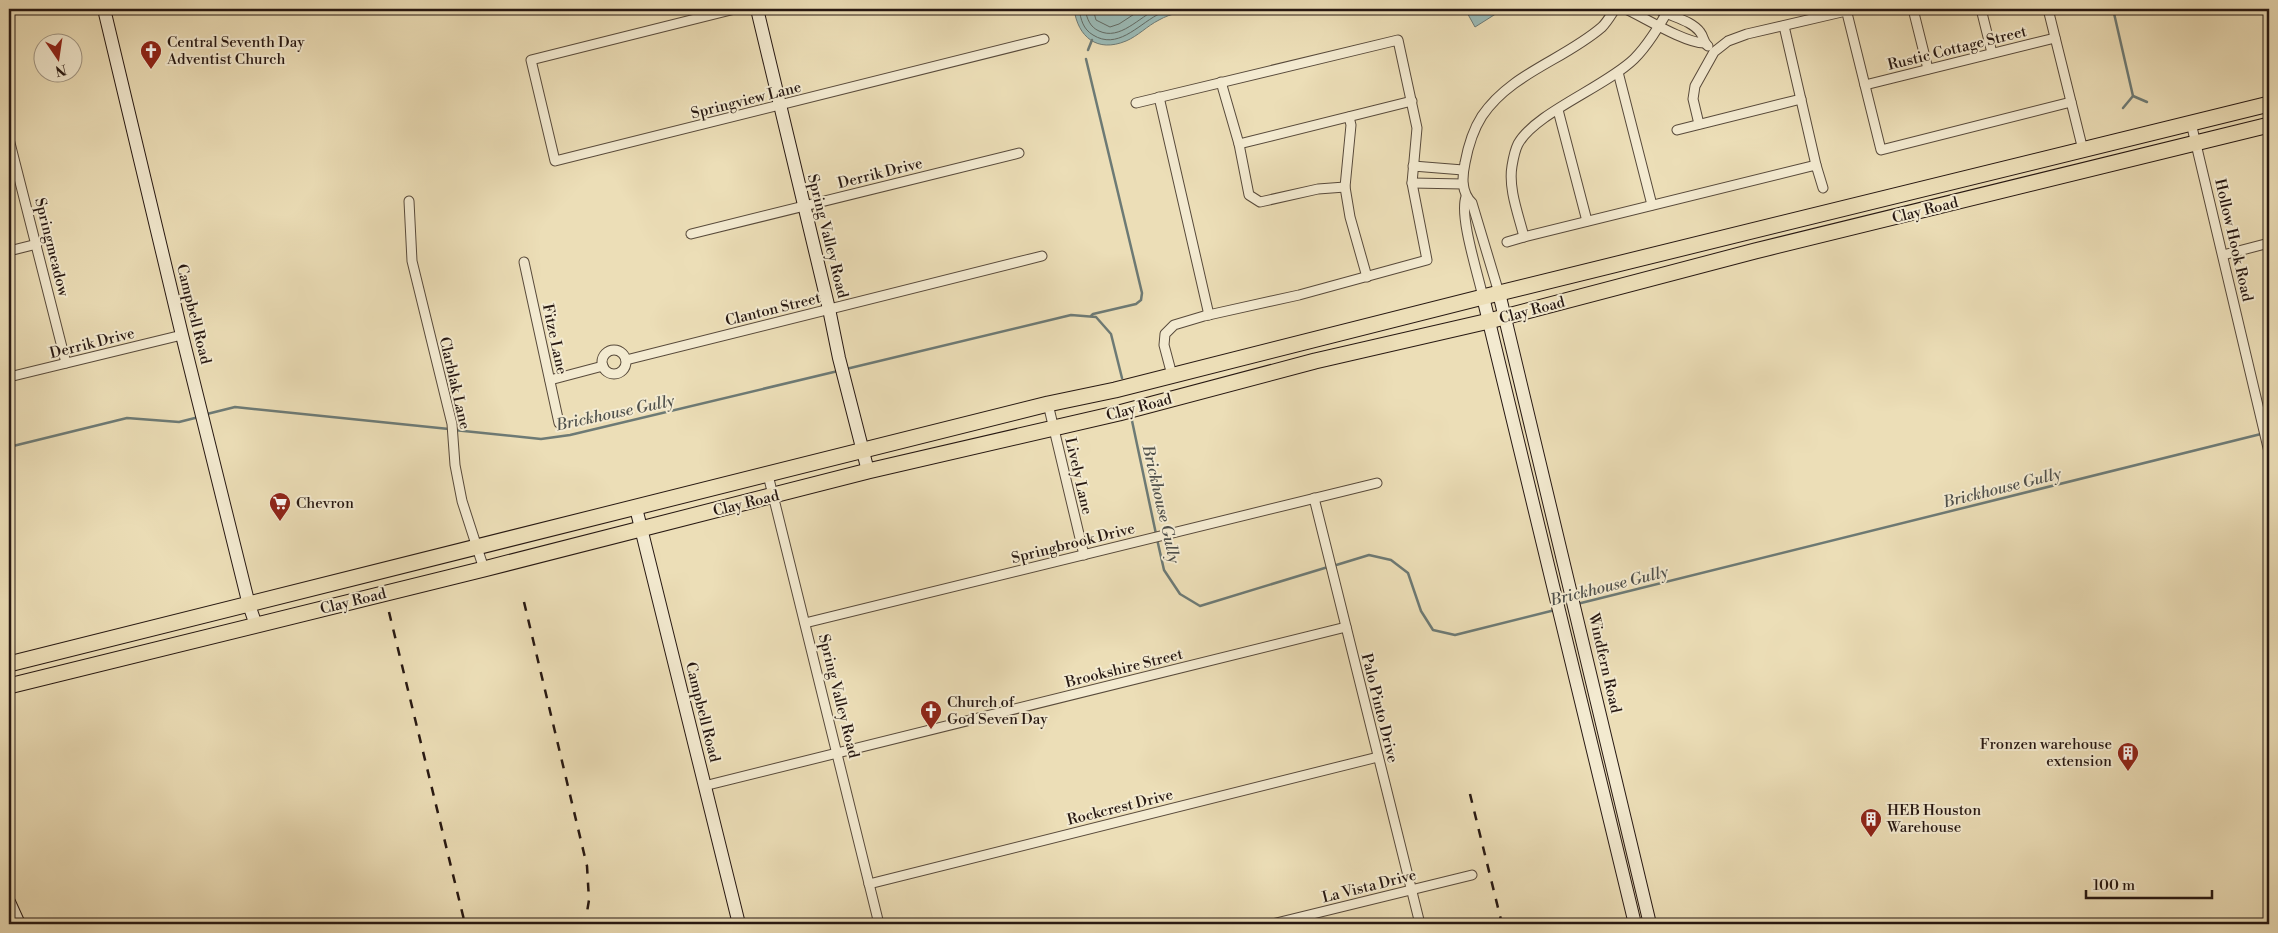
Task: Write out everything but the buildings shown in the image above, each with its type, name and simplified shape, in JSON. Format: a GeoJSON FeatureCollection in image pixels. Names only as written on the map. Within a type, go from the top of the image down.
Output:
{"type":"FeatureCollection","features":[{"type":"Feature","properties":{"kind":"main road","name":"Clay Road"},"geometry":{"type":"LineString","coordinates":[[9,664],[1048,404],[1312,341],[1499,293],[2269,104]]}},
{"type":"Feature","properties":{"kind":"main road","name":"Clay Road"},"geometry":{"type":"LineString","coordinates":[[9,686],[533,557],[868,471],[1054,429],[1315,361],[1489,321],[1755,251],[2269,125]]}},
{"type":"Feature","properties":{"kind":"main road"},"geometry":{"type":"LineString","coordinates":[[2038,161],[2043,180]]}},
{"type":"Feature","properties":{"kind":"main road"},"geometry":{"type":"LineString","coordinates":[[1898,195],[1903,215]]}},
{"type":"Feature","properties":{"kind":"main road"},"geometry":{"type":"LineString","coordinates":[[1751,231],[1755,251]]}},
{"type":"Feature","properties":{"kind":"main road"},"geometry":{"type":"LineString","coordinates":[[1312,341],[1315,361]]}},
{"type":"Feature","properties":{"kind":"main road"},"geometry":{"type":"LineString","coordinates":[[533,534],[533,557]]}},
{"type":"Feature","properties":{"kind":"main road"},"geometry":{"type":"LineString","coordinates":[[123,636],[128,656]]}},
{"type":"Feature","properties":{"kind":"main road"},"geometry":{"type":"LineString","coordinates":[[34,658],[40,678]]}},
{"type":"Feature","properties":{"kind":"street","name":"Campbell Road"},"geometry":{"type":"LineString","coordinates":[[104,9],[182,335],[256,625]]}},
{"type":"Feature","properties":{"kind":"street","name":"Springview Lane"},"geometry":{"type":"LineString","coordinates":[[735,9],[531,60],[555,161],[1044,39]]}},
{"type":"Feature","properties":{"kind":"street","name":"Spring Valley Road"},"geometry":{"type":"LineString","coordinates":[[757,9],[829,309],[838,358],[868,471]]}},
{"type":"Feature","properties":{"kind":"street"},"geometry":{"type":"LineString","coordinates":[[1616,9],[1603,26],[1574,47],[1517,81],[1491,104],[1481,118],[1469,144],[1463,170],[1463,184],[1466,197],[1464,205],[1466,218],[1483,297],[1635,924]]}},
{"type":"Feature","properties":{"kind":"street"},"geometry":{"type":"LineString","coordinates":[[1626,9],[1641,12],[1660,25],[1695,43],[1704,43]]}},
{"type":"Feature","properties":{"kind":"street"},"geometry":{"type":"LineString","coordinates":[[1913,9],[1928,69]]}},
{"type":"Feature","properties":{"kind":"street"},"geometry":{"type":"LineString","coordinates":[[1981,9],[1992,53]]}},
{"type":"Feature","properties":{"kind":"street"},"geometry":{"type":"LineString","coordinates":[[2048,9],[2083,150]]}},
{"type":"Feature","properties":{"kind":"street"},"geometry":{"type":"LineString","coordinates":[[1524,237],[1512,186],[1511,168],[1518,144],[1534,124],[1618,72],[1634,58],[1660,25],[1664,10],[1686,21],[1700,32],[1704,43],[1714,52]]}},
{"type":"Feature","properties":{"kind":"street"},"geometry":{"type":"LineString","coordinates":[[1699,124],[1693,99],[1695,86],[1714,52],[1728,41],[1747,34],[1846,10],[1881,150],[2071,102]]}},
{"type":"Feature","properties":{"kind":"street"},"geometry":{"type":"LineString","coordinates":[[1784,26],[1823,188]]}},
{"type":"Feature","properties":{"kind":"street","name":"Rustic Cottage Street"},"geometry":{"type":"LineString","coordinates":[[1865,85],[2055,38]]}},
{"type":"Feature","properties":{"kind":"street"},"geometry":{"type":"LineString","coordinates":[[1136,103],[1398,40],[1417,128],[1412,183],[1428,260],[1299,295],[1209,315],[1174,325],[1165,334],[1164,345],[1172,375]]}},
{"type":"Feature","properties":{"kind":"street"},"geometry":{"type":"LineString","coordinates":[[1618,72],[1652,205]]}},
{"type":"Feature","properties":{"kind":"street"},"geometry":{"type":"LineString","coordinates":[[1222,82],[1239,144],[1248,195],[1260,202],[1318,189],[1345,187]]}},
{"type":"Feature","properties":{"kind":"street"},"geometry":{"type":"LineString","coordinates":[[1159,97],[1209,315]]}},
{"type":"Feature","properties":{"kind":"street"},"geometry":{"type":"LineString","coordinates":[[1677,130],[1801,99]]}},
{"type":"Feature","properties":{"kind":"street"},"geometry":{"type":"LineString","coordinates":[[1239,144],[1412,101]]}},
{"type":"Feature","properties":{"kind":"street"},"geometry":{"type":"LineString","coordinates":[[1558,110],[1587,222]]}},
{"type":"Feature","properties":{"kind":"street"},"geometry":{"type":"LineString","coordinates":[[1349,117],[1351,125],[1345,187],[1350,217],[1367,277]]}},
{"type":"Feature","properties":{"kind":"street","name":"Hollow Hook Road"},"geometry":{"type":"LineString","coordinates":[[2191,123],[2268,447]]}},
{"type":"Feature","properties":{"kind":"street","name":"Springmeadow"},"geometry":{"type":"LineString","coordinates":[[9,139],[66,363]]}},
{"type":"Feature","properties":{"kind":"street","name":"Derrik Drive"},"geometry":{"type":"LineString","coordinates":[[691,234],[1018,153]]}},
{"type":"Feature","properties":{"kind":"street"},"geometry":{"type":"LineString","coordinates":[[1507,242],[1816,165]]}},
{"type":"Feature","properties":{"kind":"street"},"geometry":{"type":"LineString","coordinates":[[1413,166],[1463,170]]}},
{"type":"Feature","properties":{"kind":"street"},"geometry":{"type":"LineString","coordinates":[[1412,183],[1463,184]]}},
{"type":"Feature","properties":{"kind":"street"},"geometry":{"type":"LineString","coordinates":[[1466,197],[1472,203],[1499,293]]}},
{"type":"Feature","properties":{"kind":"street","name":"Clarblak Lane"},"geometry":{"type":"LineString","coordinates":[[409,201],[412,261],[452,424],[455,465],[462,500],[475,548],[484,569]]}},
{"type":"Feature","properties":{"kind":"street"},"geometry":{"type":"LineString","coordinates":[[2223,255],[2269,243]]}},
{"type":"Feature","properties":{"kind":"street"},"geometry":{"type":"LineString","coordinates":[[9,251],[37,244]]}},
{"type":"Feature","properties":{"kind":"street","name":"Clanton Street"},"geometry":{"type":"LineString","coordinates":[[626,360],[1042,256]]}},
{"type":"Feature","properties":{"kind":"street","name":"Fitze Lane"},"geometry":{"type":"LineString","coordinates":[[524,262],[559,423]]}},
{"type":"Feature","properties":{"kind":"street","name":"Windfern Road"},"geometry":{"type":"LineString","coordinates":[[1499,293],[1650,924]]}},
{"type":"Feature","properties":{"kind":"street","name":"Derrik Drive"},"geometry":{"type":"LineString","coordinates":[[9,377],[182,335]]}},
{"type":"Feature","properties":{"kind":"street","name":"Clanton Street"},"geometry":{"type":"LineString","coordinates":[[611,351],[620,352],[626,360],[625,369],[617,374],[608,373],[603,366],[604,356],[611,351]]}},
{"type":"Feature","properties":{"kind":"street","name":"Clanton Street"},"geometry":{"type":"LineString","coordinates":[[550,380],[603,366]]}},
{"type":"Feature","properties":{"kind":"street","name":"Lively Lane"},"geometry":{"type":"LineString","coordinates":[[1048,404],[1084,555]]}},
{"type":"Feature","properties":{"kind":"street"},"geometry":{"type":"LineString","coordinates":[[1526,477],[1542,473]]}},
{"type":"Feature","properties":{"kind":"street","name":"Spring Valley Road"},"geometry":{"type":"LineString","coordinates":[[768,475],[879,924]]}},
{"type":"Feature","properties":{"kind":"street","name":"Springbrook Drive"},"geometry":{"type":"LineString","coordinates":[[805,623],[1378,483]]}},
{"type":"Feature","properties":{"kind":"street","name":"Palo Pinto Drive"},"geometry":{"type":"LineString","coordinates":[[1314,498],[1420,924]]}},
{"type":"Feature","properties":{"kind":"street","name":"Campbell Road"},"geometry":{"type":"LineString","coordinates":[[636,508],[739,924]]}},
{"type":"Feature","properties":{"kind":"street"},"geometry":{"type":"LineString","coordinates":[[1552,583],[1571,588]]}},
{"type":"Feature","properties":{"kind":"street","name":"Brookshire Street"},"geometry":{"type":"LineString","coordinates":[[704,786],[1346,627]]}},
{"type":"Feature","properties":{"kind":"street","name":"Rockcrest Drive"},"geometry":{"type":"LineString","coordinates":[[869,884],[1378,757]]}},
{"type":"Feature","properties":{"kind":"street","name":"La Vista Drive"},"geometry":{"type":"LineString","coordinates":[[1272,924],[1472,875]]}},
{"type":"Feature","properties":{"kind":"street"},"geometry":{"type":"LineString","coordinates":[[9,902],[19,924]]}},
{"type":"Feature","properties":{"kind":"water"},"geometry":{"type":"Polygon","coordinates":[[[1074,9],[1200,9],[1168,16],[1126,41],[1106,45],[1098,44],[1085,35],[1076,19],[1074,9]]]}},
{"type":"Feature","properties":{"kind":"water"},"geometry":{"type":"Polygon","coordinates":[[[1465,9],[1501,9],[1502,10],[1475,27],[1465,9]]]}},
{"type":"Feature","properties":{"kind":"waterway"},"geometry":{"type":"LineString","coordinates":[[2113,9],[2133,96],[2123,108]]}},
{"type":"Feature","properties":{"kind":"waterway"},"geometry":{"type":"LineString","coordinates":[[1088,50],[1092,40]]}},
{"type":"Feature","properties":{"kind":"waterway"},"geometry":{"type":"LineString","coordinates":[[1086,59],[1142,293],[1141,300],[1136,304],[1091,316]]}},
{"type":"Feature","properties":{"kind":"waterway"},"geometry":{"type":"LineString","coordinates":[[2133,96],[2147,102]]}},
{"type":"Feature","properties":{"kind":"waterway","name":"Brickhouse Gully"},"geometry":{"type":"LineString","coordinates":[[846,369],[1071,315],[1096,317],[1111,334],[1122,378]]}},
{"type":"Feature","properties":{"kind":"waterway","name":"Brickhouse Gully"},"geometry":{"type":"LineString","coordinates":[[454,430],[541,439],[570,435],[838,371]]}},
{"type":"Feature","properties":{"kind":"waterway","name":"Brickhouse Gully"},"geometry":{"type":"LineString","coordinates":[[207,414],[235,407],[449,429]]}},
{"type":"Feature","properties":{"kind":"waterway","name":"Brickhouse Gully"},"geometry":{"type":"LineString","coordinates":[[1131,416],[1156,534]]}},
{"type":"Feature","properties":{"kind":"waterway","name":"Brickhouse Gully"},"geometry":{"type":"LineString","coordinates":[[9,447],[127,418],[179,422],[199,417]]}},
{"type":"Feature","properties":{"kind":"waterway","name":"Brickhouse Gully"},"geometry":{"type":"LineString","coordinates":[[1577,604],[2269,432]]}},
{"type":"Feature","properties":{"kind":"waterway","name":"Brickhouse Gully"},"geometry":{"type":"LineString","coordinates":[[1157,539],[1164,570],[1180,594],[1200,606],[1328,567]]}},
{"type":"Feature","properties":{"kind":"waterway","name":"Brickhouse Gully"},"geometry":{"type":"LineString","coordinates":[[1333,566],[1369,555],[1391,560],[1408,573],[1421,611],[1433,630],[1455,635],[1555,610]]}},
{"type":"Feature","properties":{"kind":"railway"},"geometry":{"type":"LineString","coordinates":[[524,602],[587,866],[589,900],[585,924]]}},
{"type":"Feature","properties":{"kind":"railway"},"geometry":{"type":"LineString","coordinates":[[389,612],[465,924]]}},
{"type":"Feature","properties":{"kind":"railway"},"geometry":{"type":"LineString","coordinates":[[1470,794],[1502,924]]}},
{"type":"Feature","properties":{"kind":"place","name":"Central Seventh Day Adventist Church"},"geometry":{"type":"Point","coordinates":[151,70]}},
{"type":"Feature","properties":{"kind":"place","name":"Chevron"},"geometry":{"type":"Point","coordinates":[280,522]}},
{"type":"Feature","properties":{"kind":"place","name":"Church of God Seven Day"},"geometry":{"type":"Point","coordinates":[931,730]}},
{"type":"Feature","properties":{"kind":"place","name":"Fronzen warehouse extension"},"geometry":{"type":"Point","coordinates":[2128,772]}},
{"type":"Feature","properties":{"kind":"place","name":"HEB Houston Warehouse"},"geometry":{"type":"Point","coordinates":[1871,838]}}]}
